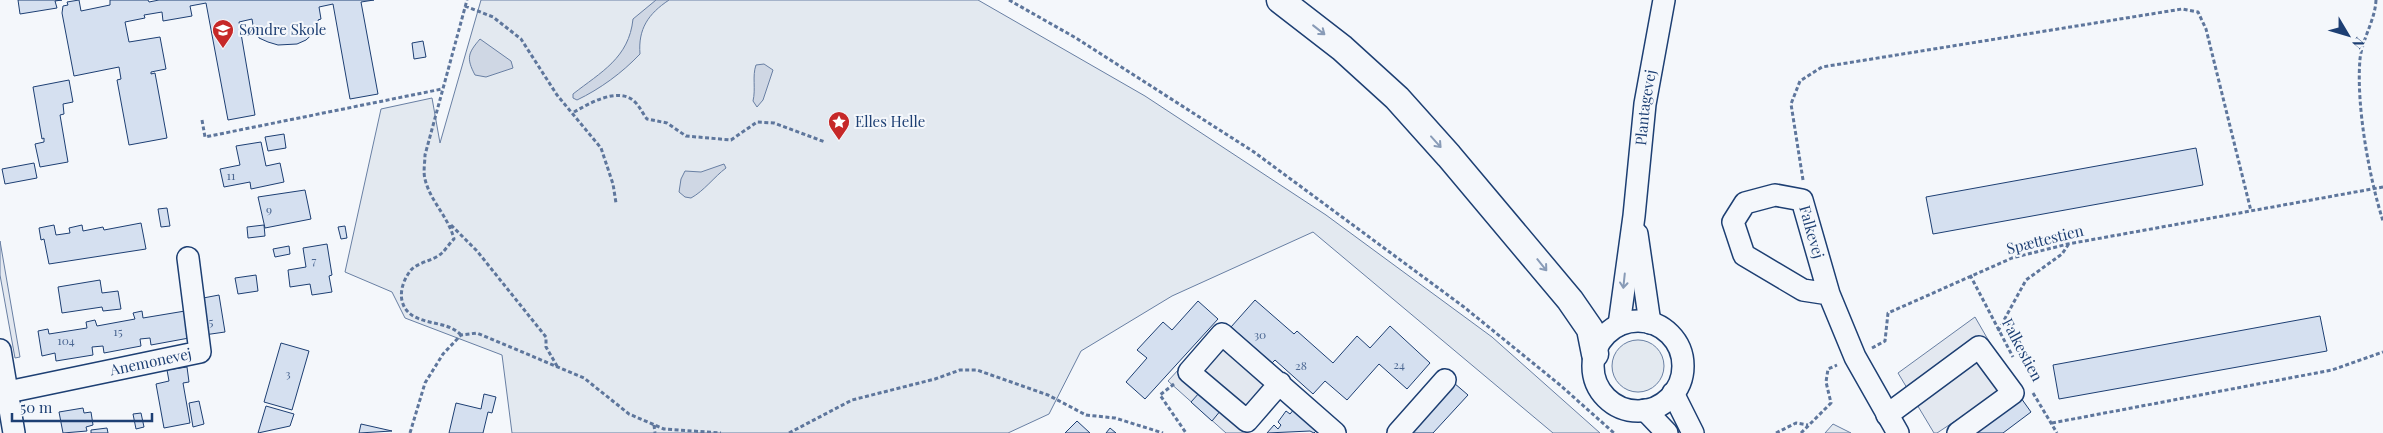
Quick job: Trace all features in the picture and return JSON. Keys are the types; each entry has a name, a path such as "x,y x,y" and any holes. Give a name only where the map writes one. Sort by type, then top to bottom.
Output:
{"main road":[{"path":"1280,0 1342,48 1390,92 1449,156 1570,300 1590,329 1595,354"}],"street":[{"name":"Plantagevej","path":"1619,325 1634,216 1645,104 1664,0"},
{"name":"Falkevej","path":"1829,294 1803,290 1744,255 1733,222 1745,203 1775,194 1802,200 1829,294 1854,357 1898,433"},
{"name":"Plantagevej","path":"1634,216 1650,323"},
{"name":"Anemonevej","path":"8,392 200,352 188,258"},
{"path":"1634,321 1650,323 1669,333 1680,352 1682,373 1674,393 1666,401 1645,410 1632,411 1620,407 1600,391 1595,379 1593,366 1595,354 1600,342 1608,332 1619,325 1634,321"},
{"path":"1280,383 1247,421 1189,372 1222,334 1280,383 1335,433"},
{"path":"1887,415 1979,347 2013,393 1958,433"},
{"path":"0,350 2,371 8,392 14,433"},
{"path":"1398,433 1445,380"},
{"path":"1674,393 1693,433"},
{"path":"1645,410 1667,433"}],"path":[{"path":"467,0 425,155 424,177 432,197 450,223 477,250 546,337 546,347 557,367"},
{"path":"1009,0 1076,38 1254,152 1464,307 1560,385 1614,433"},
{"path":"2376,0 2360,57 2359,89 2373,189 2383,221"},
{"path":"465,6 493,17 521,39 557,95 601,148 614,184 616,203"},
{"path":"1802,200 1804,187 1791,104 1800,81 1822,67 2182,9 2198,12 2206,28 2251,212"},
{"path":"202,120 205,137 443,89"},
{"path":"574,112 597,100 624,96 635,102 647,119 667,123 686,136 731,140 757,122 774,123 825,142"},
{"name":"Spættestien","path":"1801,433 1831,404 1826,382 1828,369 1885,341 1888,313 1970,275 2012,258 2068,244 2383,187"},
{"path":"450,223 454,238 441,254 412,269 403,283 400,297 405,308 414,316 454,328 461,335"},
{"path":"1979,347 1999,330 2026,280 2062,254 2068,244"},
{"name":"Falkestien","path":"1970,275 2016,362"},
{"path":"410,433 425,383 443,354 461,335 477,333 584,378 629,414 654,425 664,429 721,433"},
{"path":"2052,423 2332,370 2383,352"},
{"path":"789,433 852,400 935,379 960,370 977,370 1048,395 1086,415 1115,418 1163,433"},
{"path":"1186,433 1160,395 1189,372"},
{"name":"Falkestien","path":"2028,386 2058,433"},
{"path":"1776,433 1796,423 1809,425"},
{"path":"654,425 655,433"}],"shaded area":[{"path":"481,0 978,0 1145,96 1326,215 1492,337 1600,433 1553,433 1313,232 1172,296 1081,351 1049,414 1008,433 512,433 502,355 405,318 392,292 345,272 381,109 432,98 440,143"},
{"path":"656,0 669,0 655,11 646,23 641,37 640,54 626,68 602,86 577,100 573,98 573,94 603,71 620,54 626,44 633,19"},
{"path":"480,39 511,61 513,68 486,77 475,75 469,60 473,48"},
{"path":"764,64 773,70 763,100 757,107 753,101 755,69 756,65"},
{"path":"724,164 726,168 696,195 691,198 685,197 679,192 681,179 685,171 701,172"},
{"path":"0,241 20,357 15,358 0,275"},
{"path":"1975,317 2013,383 1937,433 1934,433 1898,373"},
{"path":"1214,331 1282,393 1245,433 1226,433 1168,381"},
{"path":"1638,340 1652,344 1660,352 1664,366 1660,380 1652,388 1638,392 1624,388 1616,380 1612,366 1616,352 1624,344"},
{"path":"1833,424 1851,433 1825,433"}],"building":[{"path":"18,0 62,0 55,1 57,8 20,14"},
{"path":"79,0 81,11 110,5 110,0 148,0 149,2 159,0 374,0 361,2 378,94 350,99 333,4 319,7 321,19 318,20 319,28 306,40 297,44 278,45 268,42 259,38 257,30 254,31 252,19 239,22 255,115 228,120 206,3 190,6 192,16 163,21 162,12 144,15 145,18 125,22 129,42 160,37 166,69 151,72 151,74 155,73 167,138 129,145 117,80 121,79 119,67 74,76 62,13 63,6 68,5 67,2"},
{"path":"423,41 426,57 414,59 412,43"},
{"path":"69,80 73,102 63,104 64,114 60,115 68,162 40,167 35,144 44,142 44,138 42,139 33,87"},
{"path":"284,134 286,148 268,151 265,137"},
{"path":"261,142 266,166 280,163 284,182 251,189 250,182 224,187 220,169 240,165 236,146"},
{"path":"2196,148 2203,185 1933,234 1926,197"},
{"path":"34,163 37,178 5,184 2,169"},
{"path":"305,190 311,219 265,228 258,197"},
{"path":"167,208 170,226 161,227 158,209"},
{"path":"141,223 146,249 49,264 44,239 41,240 39,228 54,225 56,235 70,233 69,228 82,225 83,231 103,227 104,230"},
{"path":"264,225 265,236 248,238 247,227"},
{"path":"345,226 347,238 341,239 338,227"},
{"path":"327,244 332,275 329,276 332,292 312,295 310,284 290,287 288,270 306,267 303,248"},
{"path":"289,246 290,254 275,257 273,249"},
{"path":"256,275 258,291 238,294 235,278"},
{"path":"100,280 102,293 118,291 121,309 103,311 102,307 62,313 58,287"},
{"path":"219,295 225,332 204,335 198,299"},
{"path":"1255,300 1294,334 1297,331 1333,363 1357,336 1370,348 1390,326 1430,363 1407,389 1379,364 1347,400 1325,381 1313,394 1275,360 1272,363 1231,327"},
{"path":"1198,301 1218,319 1145,399 1126,382 1147,358 1137,350 1163,322 1172,330"},
{"path":"142,311 143,318 185,311 189,338 151,345 150,338 140,339 141,346 104,353 103,346 92,347 93,355 56,361 55,353 42,356 38,331 48,329 49,334 87,328 86,322 95,320 97,326 135,319 133,313"},
{"path":"2320,316 2327,351 2059,399 2053,365"},
{"path":"281,343 309,351 292,410 264,402"},
{"path":"187,367 189,382 183,383 190,423 164,428 156,384 169,381 167,370"},
{"path":"1454,383 1468,395 1433,433 1409,433"},
{"path":"1200,392 1221,410 1212,421 1191,402"},
{"path":"484,394 496,397 492,413 488,412 483,433 449,433 456,403 481,409"},
{"path":"2021,398 2031,412 2003,433 1974,433"},
{"path":"199,401 204,424 193,427 189,403"},
{"path":"266,406 294,414 290,426 258,433"},
{"path":"83,408 84,413 91,412 93,425 86,427 87,431 63,433 59,412"},
{"path":"1295,408 1317,430 1314,433 1310,431 1267,433 1274,425 1278,429 1281,425 1278,422 1286,411 1290,414"},
{"path":"141,413 144,427 136,429 133,414"},
{"path":"1077,421 1090,433 1065,433"},
{"path":"361,424 392,431 359,433"},
{"path":"107,428 108,433 91,433 91,430"},
{"path":"1110,428 1116,433 1106,433"}],"place":[{"name":"Søndre Skole","path":"223,49"},
{"name":"Elles Helle","path":"839,141"}]}
